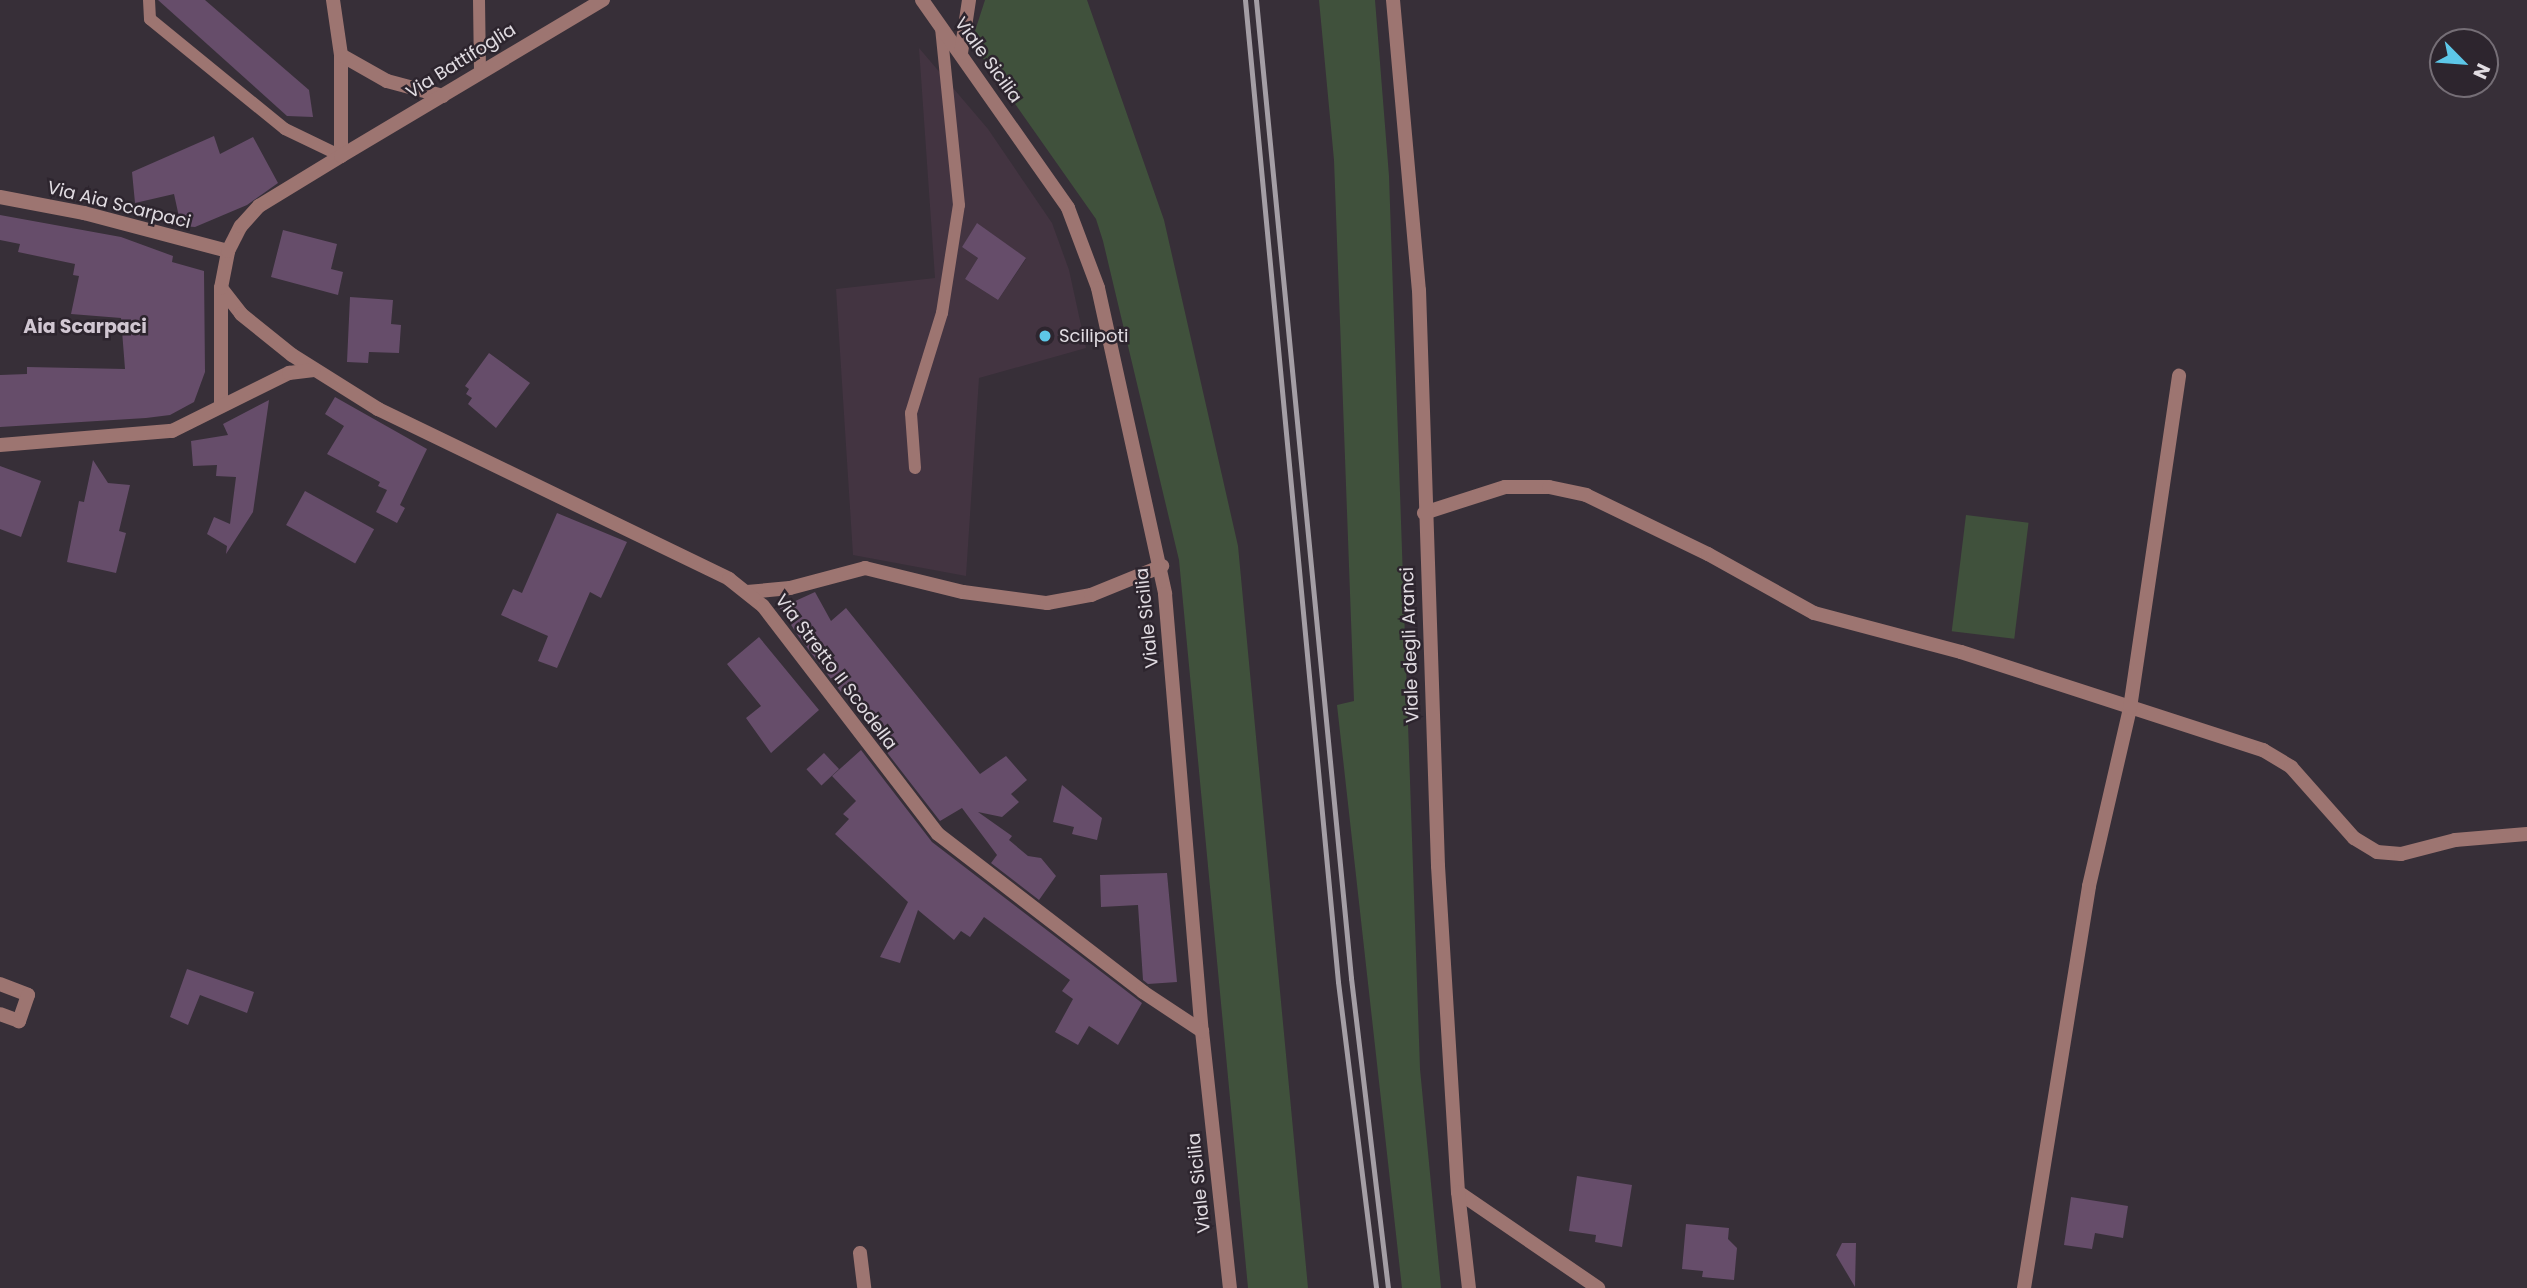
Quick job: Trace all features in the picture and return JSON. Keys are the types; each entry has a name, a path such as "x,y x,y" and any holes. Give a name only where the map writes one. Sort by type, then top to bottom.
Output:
{"street":[{"path":"333,0 341,55 341,156"},
{"name":"Via Battifoglia","path":"222,403 221,288 228,251 241,226 259,206 603,0"},
{"name":"Viale Sicilia","path":"915,0 926,7 961,53 1062,198 1089,255 1162,566 1202,1031 1230,1288"},
{"path":"961,53 969,0"},
{"name":"Viale degli Aranci","path":"1393,0 1419,290 1424,513 1438,866 1458,1192 1469,1288"},
{"path":"341,55 387,81 443,96"},
{"name":"Via Aia Scarpaci","path":"0,197 84,213 228,251"},
{"name":"Via Stretto II Scodella","path":"221,288 241,314 314,370 449,445 684,553 747,592 763,606 938,834 1143,992 1202,1031"},
{"path":"0,445 172,431 222,403 289,373 314,370"},
{"path":"2024,1288 2090,886 2130,708 2179,376"},
{"path":"1424,513 1505,487 1549,488 1586,495 1708,554 1814,613 1961,652 2276,758 2298,774 2354,838 2377,852 2401,854 2455,840 2527,834"},
{"path":"747,592 790,589 865,568 964,592 1047,603 1091,595 1162,566"},
{"path":"0,984 28,995 19,1021 0,1014"},
{"path":"1458,1192 1598,1288"},
{"path":"860,1253 864,1288"}],"lane":[{"path":"149,0 150,19 285,129 341,156"},
{"path":"479,0 480,73"},
{"path":"915,468 911,413 942,313 959,205 941,28"}],"shaded area":[{"name":"Scilipoti","path":"919,48 988,129 1052,223 1069,270 1086,348 979,378 966,576 853,555 836,289 935,278","holes":["978,224 1026,259 998,300 965,279 978,258 962,247"]}],"green space":[{"path":"985,0 1087,0 1164,220 1238,546 1308,1288 1248,1288 1179,560 1096,219 980,54 975,31"},
{"path":"1319,0 1375,0 1389,176 1420,1069 1441,1288 1402,1288 1337,705 1354,701 1334,160"},
{"path":"1966,515 2029,523 2014,639 1952,631"}],"building":[{"path":"158,0 205,0 309,90 313,117 287,116"},
{"path":"214,136 220,154 253,137 278,183 247,205 195,227 181,226 174,194 135,203 132,172"},
{"path":"0,215 121,237 173,256 172,262 204,271 205,372 194,402 170,415 0,427 0,375 27,374 27,367 125,369 121,318 71,314 79,276 73,275 75,264 18,252 20,244 0,240"},
{"path":"977,223 1026,258 998,300 965,279 978,258 962,247"},
{"path":"283,230 337,244 331,269 343,272 338,295 271,277"},
{"path":"350,297 393,300 391,324 401,325 399,353 369,352 368,363 347,362"},
{"path":"489,353 530,383 496,428 468,404 472,398 466,394 469,389 465,386"},
{"path":"335,397 427,449 400,505 405,508 397,523 376,512 387,490 378,486 380,482 327,454 344,426 325,414"},
{"path":"269,400 253,512 226,554 227,546 207,534 214,517 230,524 236,477 216,476 217,465 193,466 191,441 228,435 223,424"},
{"path":"93,460 108,483 130,485 119,531 126,533 116,573 67,562 79,501 84,502"},
{"path":"0,466 41,481 21,537 0,529"},
{"path":"305,491 374,529 355,563 286,525"},
{"path":"557,513 627,542 601,598 590,592 557,668 538,661 548,636 501,615 513,589 522,593"},
{"path":"815,592 831,621 846,608 980,774 1006,756 1027,780 1011,794 1019,802 1002,817 978,812 1012,836 1009,840 1028,856 1041,858 1056,876 1039,900 991,863 997,855 962,808 940,821 875,737 881,732 845,688 841,692 799,637 780,608"},
{"path":"759,637 819,710 771,753 746,718 761,706 727,664"},
{"path":"861,750 932,842 1142,1003 1118,1045 1089,1026 1078,1045 1055,1032 1073,999 1062,991 1070,980 984,917 970,937 961,931 954,940 918,910 900,963 880,957 908,902 835,834 849,819 843,814 856,801 832,776"},
{"path":"824,753 839,769 821,785 806,769"},
{"path":"1062,785 1102,818 1097,840 1072,834 1074,827 1053,822"},
{"path":"1167,873 1177,982 1148,984 1143,980 1138,905 1101,907 1100,875"},
{"path":"187,969 254,992 247,1013 200,995 188,1025 170,1017"},
{"path":"1577,1176 1632,1185 1622,1247 1595,1242 1596,1235 1569,1231"},
{"path":"2071,1197 2128,1206 2123,1238 2095,1233 2092,1249 2064,1245"},
{"path":"1686,1224 1729,1228 1728,1239 1737,1248 1734,1280 1702,1277 1703,1271 1682,1269"},
{"path":"1842,1243 1856,1243 1855,1287 1836,1255"}],"railway":[{"path":"1245,0 1338,982 1376,1288"},
{"path":"1256,0 1351,978 1388,1288"}],"place":[{"name":"Scilipoti","path":"1045,336"}],"district":[{"name":"Aia Scarpaci","path":"85,327"}]}
